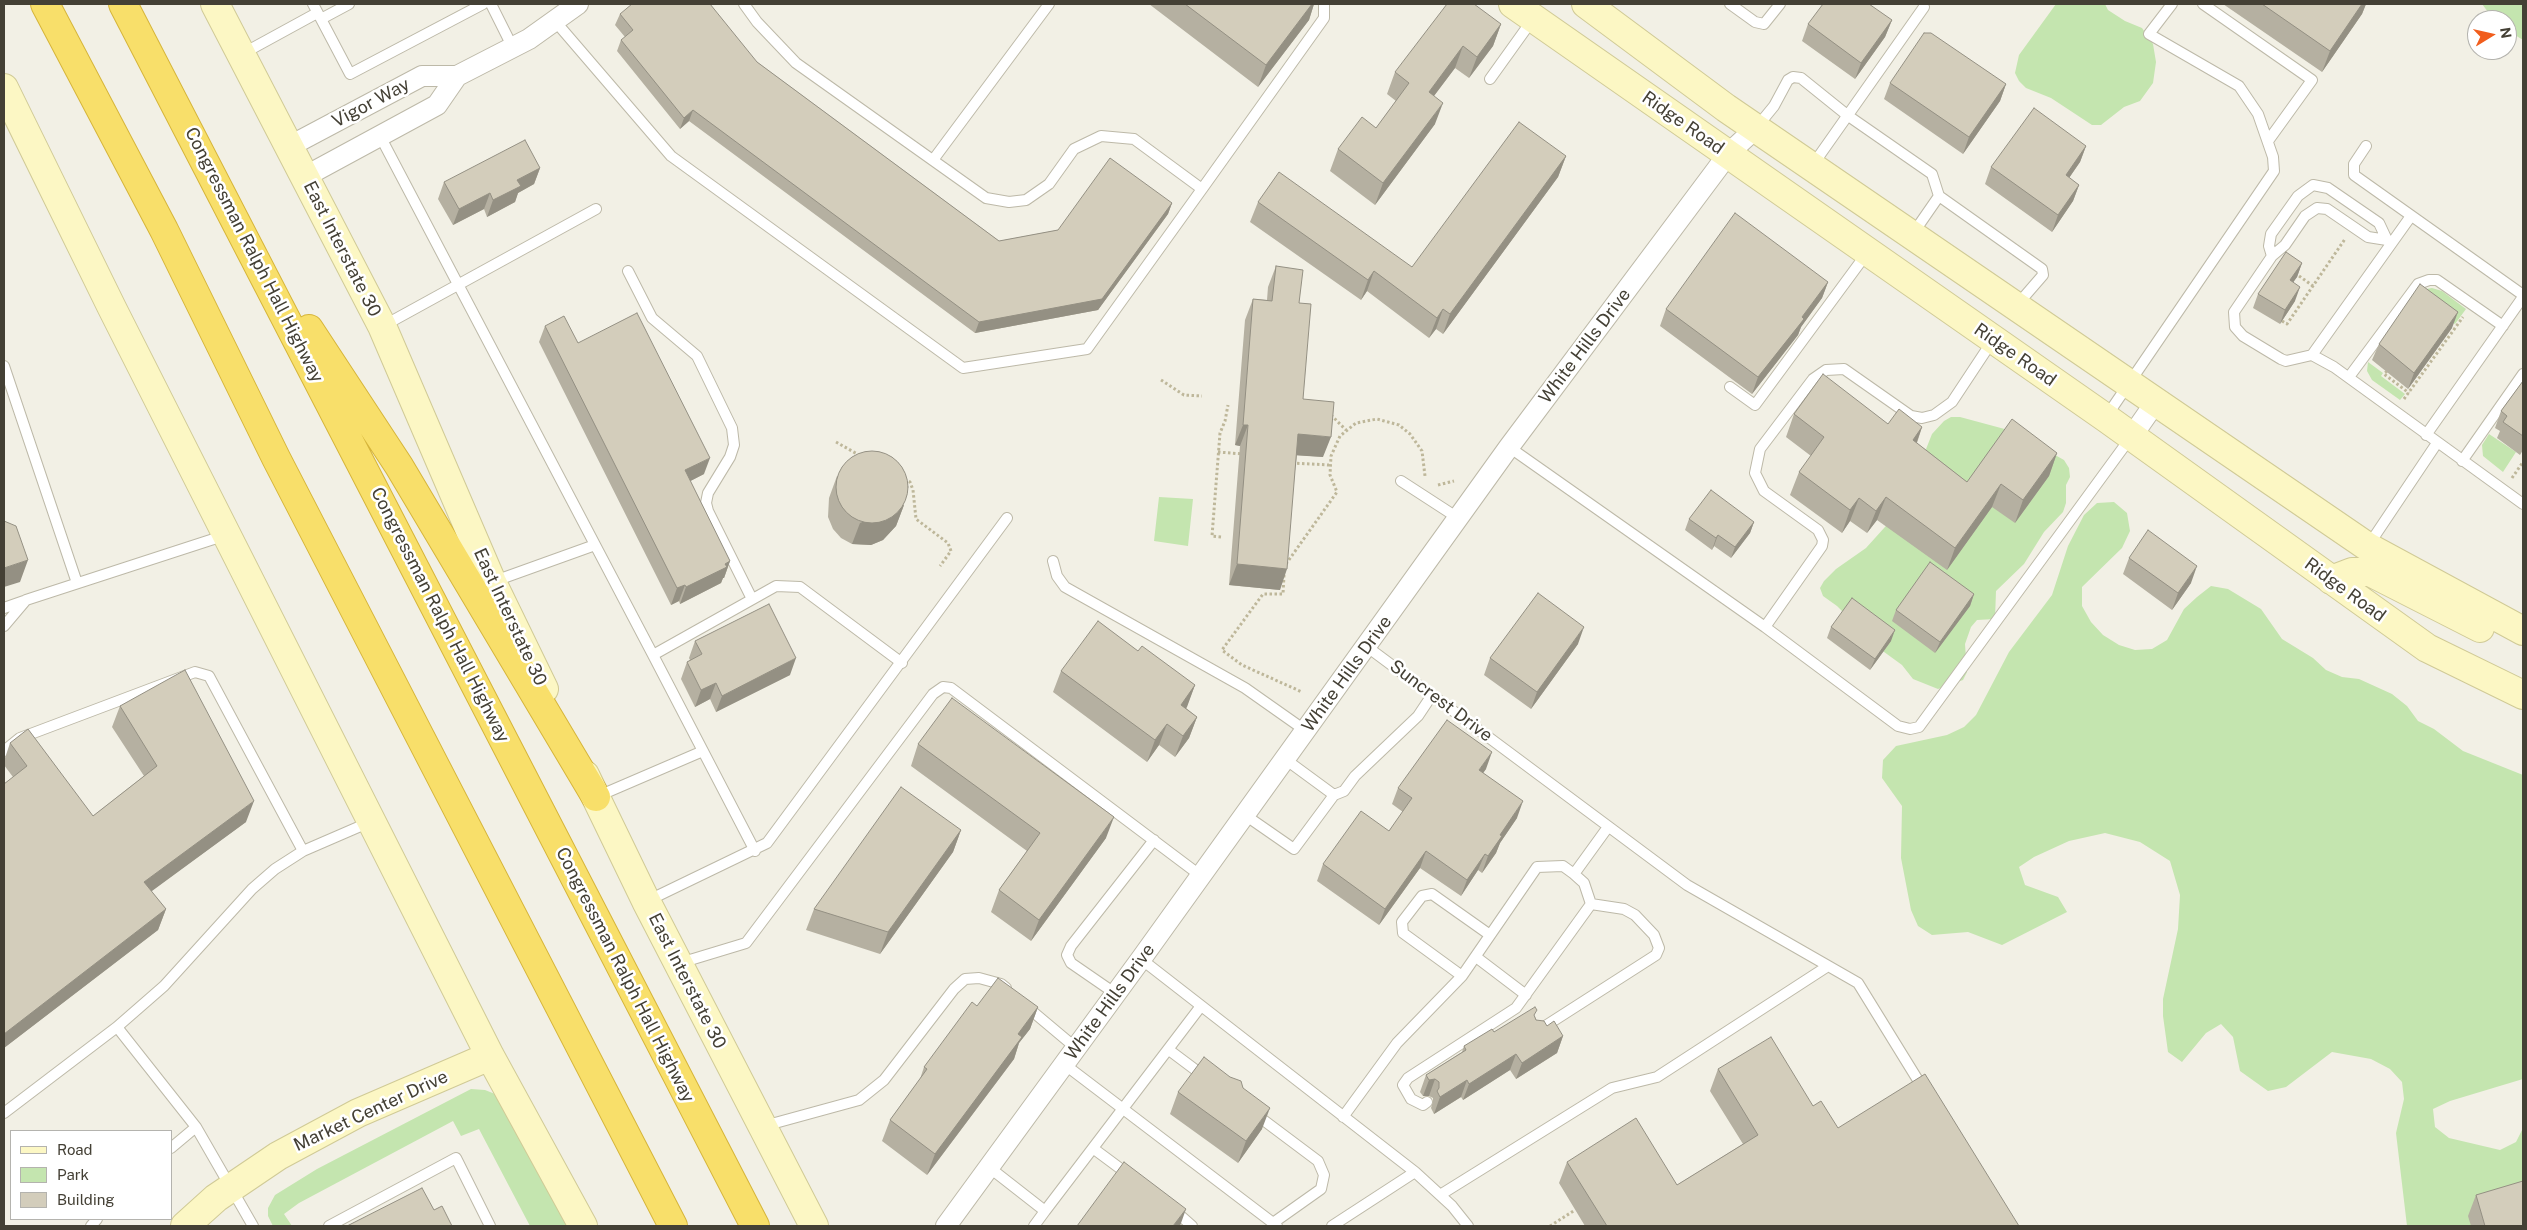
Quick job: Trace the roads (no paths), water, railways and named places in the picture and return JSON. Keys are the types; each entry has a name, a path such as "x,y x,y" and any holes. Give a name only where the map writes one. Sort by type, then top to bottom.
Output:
{"highway":[{"path":"45,4 164,230 276,458 673,1226"},
{"name":"Congressman Ralph Hall Highway","path":"123,4 755,1226"},
{"path":"228,205 399,466 596,797"}],"main road":[{"name":"East Interstate 30","path":"215,4 306,176 382,326 492,582 646,901 680,964 761,1127 814,1226"},
{"path":"1586,4 1812,167 2128,385 2368,547 2523,631"},
{"name":"Ridge Road","path":"1523,11 2132,436 2427,648 2523,695"},
{"path":"4,88 107,300 490,1056 583,1226"},
{"path":"2331,580 2352,572 2370,572 2476,626 2498,633 2523,637"},
{"name":"Market Center Drive","path":"185,1226 230,1189 278,1156 358,1113 490,1056"}],"street":[{"name":"Vigor Way","path":"290,146 422,76 457,76 513,48 578,4"},
{"name":"Vigor Way","path":"306,176 437,105 457,76"},
{"name":"White Hills Drive","path":"946,1226 1286,759 1509,447 1728,154 1756,128"},
{"path":"2132,436 2155,403"}],"lane":[{"path":"241,54 317,12 349,4"},
{"path":"317,12 350,74 482,4"},
{"path":"491,4 513,48"},
{"path":"744,4 756,22 796,63 986,198 1009,202 1026,200 1049,184 1074,149 1101,136 1134,138 1202,189"},
{"path":"933,160 1049,4"},
{"path":"555,21 671,156 963,368 1087,349 1324,18 1324,4"},
{"path":"1730,4 1755,22 1764,24 1780,4"},
{"path":"2106,418 2274,171 2274,157 2258,114 2239,86 2149,34 2172,4"},
{"path":"2203,4 2312,80 2268,140"},
{"path":"1812,167 1924,7"},
{"path":"1490,79 1523,11"},
{"path":"1756,128 1774,106 1788,80 1801,78 1848,115 1932,174 1939,196 2042,269 2043,275 2016,306"},
{"path":"380,136 755,851"},
{"path":"2366,146 2354,164 2354,175 2523,296 2426,435"},
{"path":"2272,256 2269,246 2271,234 2298,196 2313,185 2328,188 2379,223 2389,242"},
{"path":"1911,235 1939,196"},
{"path":"2389,242 2368,237 2327,209 2318,208 2305,216 2285,245 2272,256 2234,312 2235,326 2243,336 2281,360 2286,361 2312,355 2389,242 2411,216"},
{"path":"382,326 596,209"},
{"path":"1730,387 1755,405 1868,252"},
{"path":"628,272 652,318 697,356 732,428 734,444 730,457 708,492 706,503 708,511 752,599"},
{"path":"2348,377 2418,284 2429,280 2437,280 2503,326"},
{"path":"1765,628 1822,546 1823,540 1818,530 1764,491 1755,473 1760,449 1813,379 1826,370 1844,369 1911,416 1928,417 1944,410 1952,402 1993,339"},
{"path":"2312,355 2348,377 2523,504"},
{"path":"4,366 77,583"},
{"path":"2462,461 2523,374"},
{"path":"1509,447 1765,628 1898,726 1910,729 1919,727 2132,436"},
{"path":"2368,547 2437,443"},
{"path":"1401,481 1458,518"},
{"path":"646,901 755,851 767,843 902,663 1007,518"},
{"path":"4,608 227,535"},
{"path":"492,582 595,545"},
{"path":"1053,562 1057,576 1065,587 1245,688 1306,731"},
{"path":"653,655 776,586 800,587 902,663"},
{"path":"4,626 26,600"},
{"name":"Suncrest Drive","path":"1366,646 1686,885 1858,983 1931,1101"},
{"path":"4,751 20,738 195,672 209,676 303,851"},
{"path":"680,964 746,943 932,694 943,687 951,688 1201,876"},
{"path":"1245,815 1294,849 1334,795 1344,791 1355,776 1418,716 1432,695"},
{"path":"596,797 703,751"},
{"path":"1286,759 1334,795"},
{"path":"4,1114 117,1027 164,986 252,890 276,869 303,851 371,822"},
{"path":"1574,874 1608,827"},
{"path":"1116,994 1071,963 1067,955 1071,946 1154,840"},
{"path":"1343,1116 1397,1043 1462,976 1537,867 1563,866 1584,882 1591,904"},
{"path":"1462,976 1403,933 1402,922 1422,896 1432,894 1490,935"},
{"path":"1427,1102 1423,1105 1410,1099 1403,1085 1408,1078 1516,1008 1591,904"},
{"path":"1535,1032 1656,955 1659,948 1654,935 1635,915 1624,909 1591,904"},
{"path":"1476,957 1526,995"},
{"path":"1141,959 1415,1172 1452,1206 1468,1226"},
{"path":"1440,1195 1612,1088 1657,1077 1828,966"},
{"path":"761,1127 859,1100 884,1080 954,989 965,979 979,978 1001,984 1123,1110 1275,1225 1321,1189 1324,1175 1318,1161 1248,1109"},
{"path":"1034,1226 1201,1006"},
{"path":"117,1027 196,1127 230,1189 254,1226"},
{"path":"1169,1050 1212,1082"},
{"path":"172,1147 196,1127"},
{"path":"1094,1149 1141,1185"},
{"path":"329,1226 456,1158 490,1226"},
{"path":"990,1168 1045,1211"},
{"path":"1332,1226 1415,1172"},
{"path":"1165,1203 1189,1220 1192,1226"}]}
